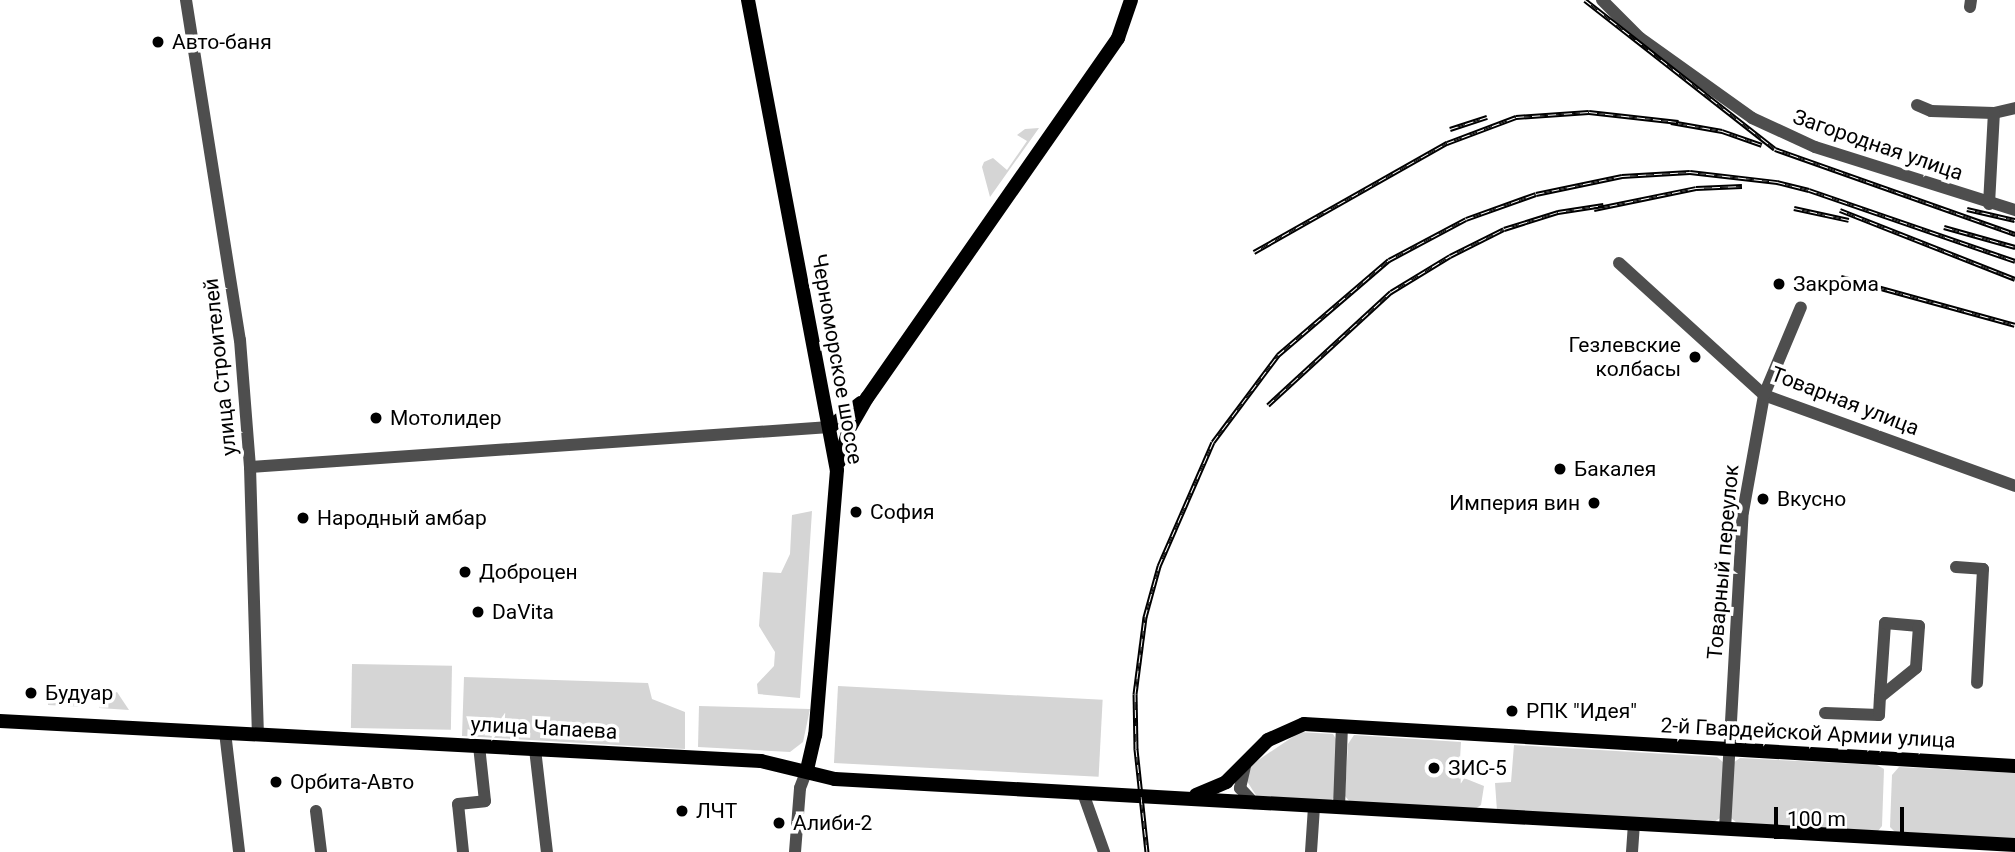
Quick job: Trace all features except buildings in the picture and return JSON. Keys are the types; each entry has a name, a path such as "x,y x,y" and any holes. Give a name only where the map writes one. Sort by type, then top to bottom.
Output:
{"main road":[{"name":"Черноморское шоссе","path":"748,0 837,470 815,735 807,770"},
{"path":"837,470 849,429 867,398 1118,38 1130,0"},
{"path":"830,427 867,398"},
{"name":"улица Чапаева","path":"0,721 761,761 807,770 835,779 1254,803"},
{"name":"2-й Гвардейской Армии улица","path":"1246,762 1268,740 1304,724 2015,766"},
{"path":"815,735 817,756 826,770 875,781"},
{"path":"1181,799 1210,792 1246,762"},
{"path":"1254,803 1725,829 1951,847 2015,845"}],"street":[{"name":"улица Строителей","path":"186,0 240,340 250,467 258,734"},
{"name":"Загородная улица","path":"1602,0 1640,38 1752,118 1812,146 2015,210"},
{"path":"1917,104 1931,111 1994,113 2015,107"},
{"path":"1989,204 1994,113"},
{"name":"Товарная улица","path":"1619,263 1764,395 2015,486"},
{"name":"Товарный переулок","path":"1725,829 1727,750 1743,512 1764,395 1801,307"},
{"path":"250,467 830,427"},
{"path":"1956,567 1983,569 1977,683"},
{"path":"1825,713 1879,715 1880,697 1885,624 1919,626 1916,668 1880,697"},
{"path":"1339,807 1342,727"},
{"path":"225,732 239,852"},
{"path":"463,852 458,804 485,801 479,746"},
{"path":"535,749 547,852"},
{"path":"1246,762 1240,788 1254,803"},
{"path":"794,852 800,788 807,770"},
{"path":"1083,793 1104,852"},
{"path":"1311,852 1314,807"},
{"path":"316,811 321,852"},
{"path":"1632,852 1634,824"}],"shaded area":[{"path":"1039,128 990,197 982,167 984,162 993,158 1007,170 1027,141 1017,135 1025,129"},
{"path":"812,511 800,698 758,694 757,684 774,666 775,652 759,626 763,572 781,573 790,554 792,515"},
{"path":"352,664 452,666 451,730 351,728"},
{"path":"464,677 648,683 652,699 685,712 685,749 462,736"},
{"path":"838,686 1103,700 1099,777 834,763"},
{"path":"76,687 87,692 84,707 48,705 48,701 70,703"},
{"path":"117,692 129,710 99,708 103,698"},
{"path":"699,706 810,709 803,742 790,752 698,747"},
{"path":"1300,732 1333,734 1339,744 1336,796 1329,802 1257,797 1245,778 1248,767"},
{"path":"1354,735 1461,742 1459,776 1484,786 1481,805 1475,809 1350,802 1345,796 1348,744"},
{"path":"1514,745 1717,757 1724,763 1720,818 1714,822 1497,811 1495,783 1511,782"},
{"path":"1740,758 1877,765 1884,769 1882,826 1878,831 1737,823 1731,818 1733,763"},
{"path":"1899,767 2015,773 2015,839 1895,832 1890,827 1892,775"}],"railway":[{"path":"1585,0 1775,149 2015,234"},
{"path":"1254,252 1447,143 1516,117 1589,112 1678,122"},
{"path":"1450,129 1487,117"},
{"path":"1671,122 1722,131 1762,145"},
{"path":"1147,852 1136,749 1135,694 1145,617 1159,566 1213,442 1278,355 1389,260 1466,219 1536,194 1622,176 1690,172 1777,182 1809,190 2015,261"},
{"path":"1594,209 1696,188 1742,186"},
{"path":"1268,405 1391,292 1450,256 1504,229 1558,212 1603,205"},
{"path":"1794,208 1849,220"},
{"path":"1967,209 2015,220"},
{"path":"1840,210 2015,279"},
{"path":"1944,227 2015,247"},
{"path":"1841,277 2015,325"}],"place":[{"name":"Авто-баня","path":"158,42"},
{"name":"Закрома","path":"1779,284"},
{"name":"Гезлевские колбасы","path":"1695,357"},
{"name":"Мотолидер","path":"376,418"},
{"name":"Бакалея","path":"1560,469"},
{"name":"Вкусно","path":"1763,499"},
{"name":"Империя вин","path":"1594,503"},
{"name":"София","path":"856,512"},
{"name":"Народный амбар","path":"303,518"},
{"name":"Доброцен","path":"465,572"},
{"name":"DaVita","path":"478,612"},
{"name":"Будуар","path":"31,693"},
{"name":"РПК \"Идея\"","path":"1512,711"},
{"name":"ЗИС-5","path":"1434,768"},
{"name":"Орбита-Авто","path":"276,782"},
{"name":"ЛЧТ","path":"682,811"},
{"name":"Алиби-2","path":"779,823"}]}
